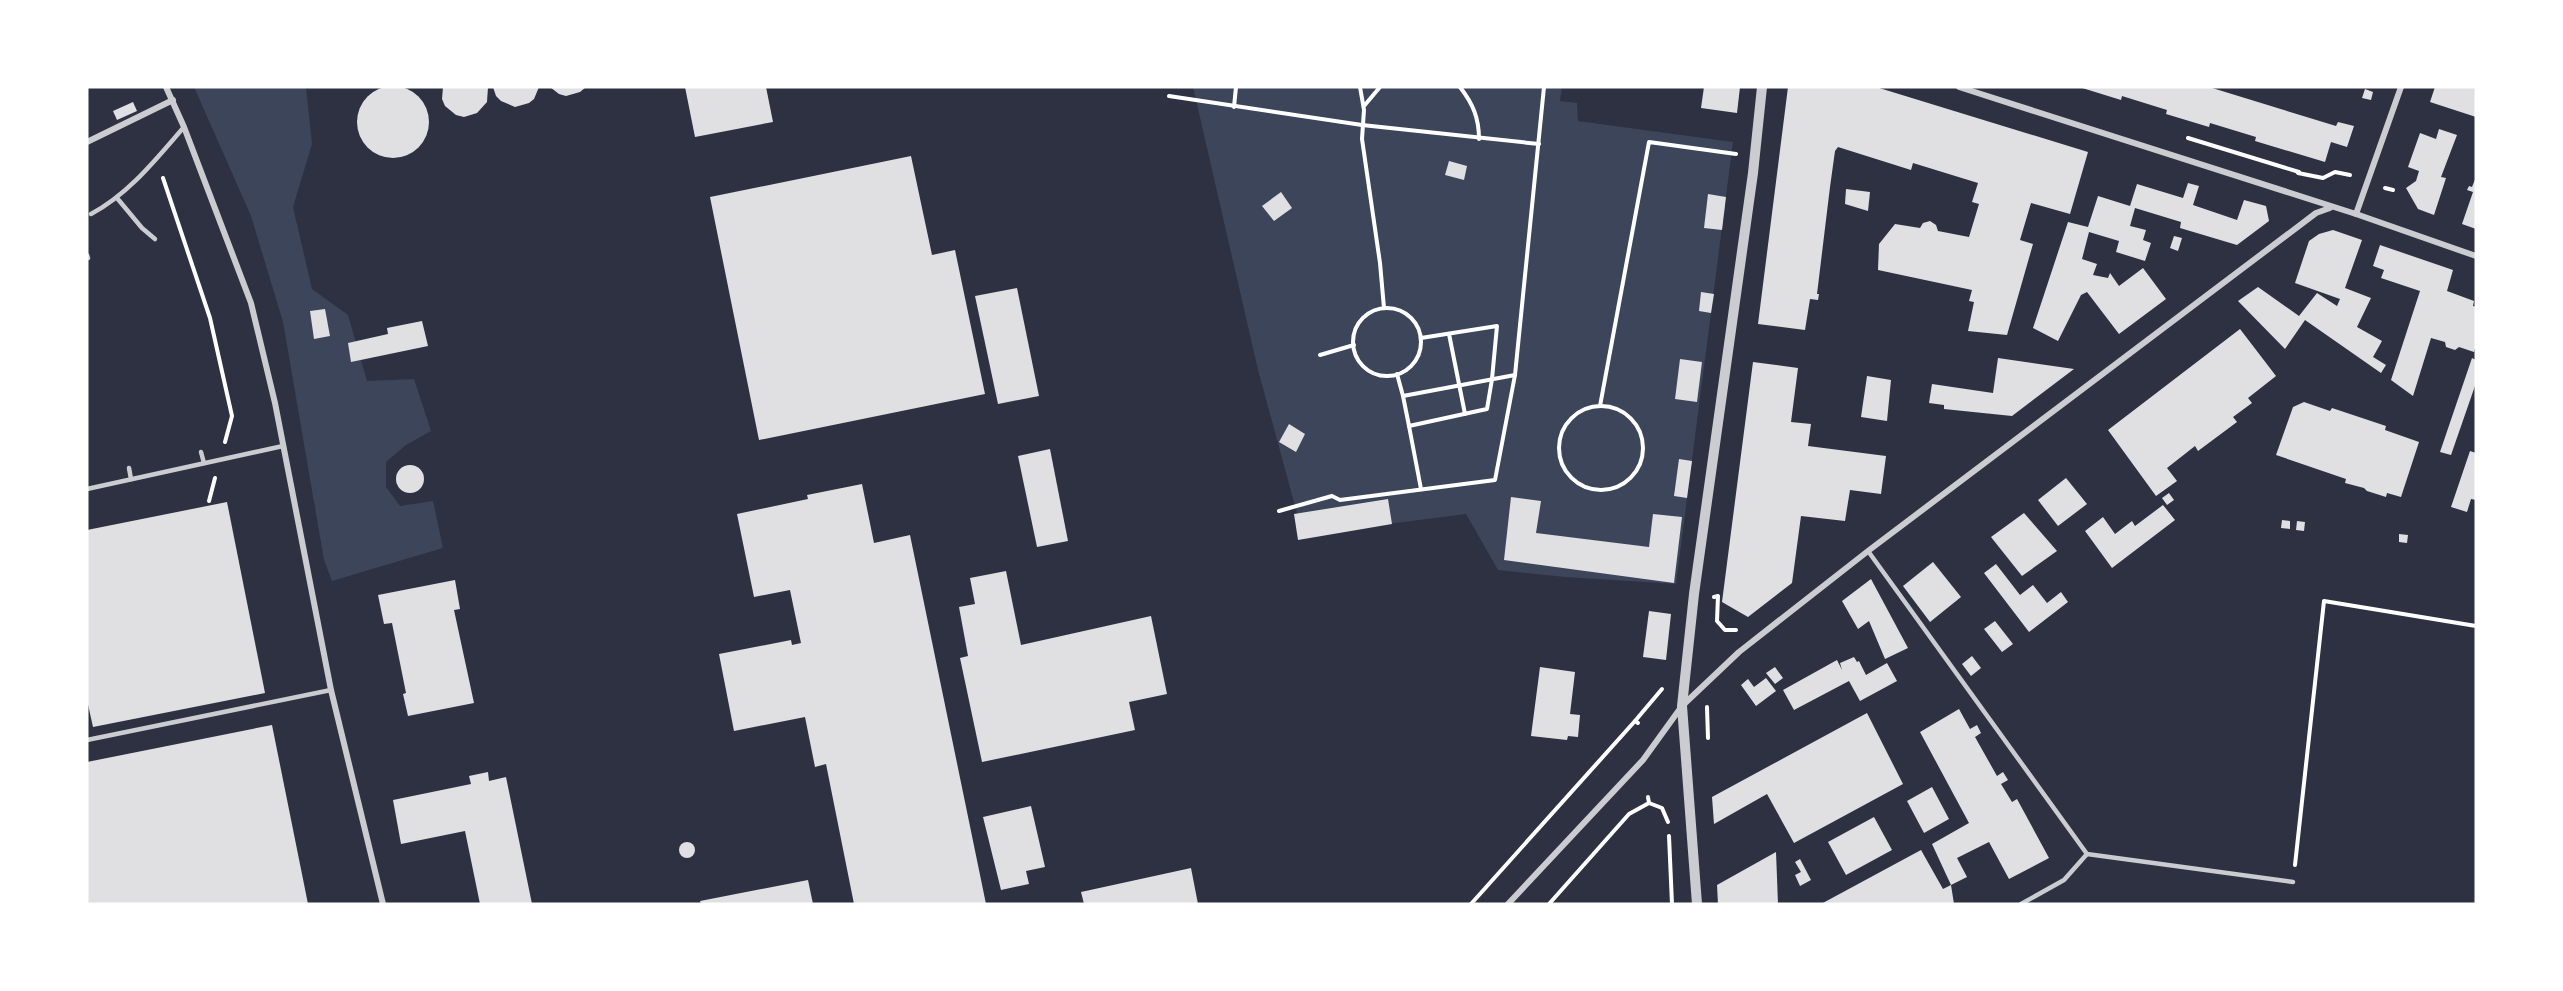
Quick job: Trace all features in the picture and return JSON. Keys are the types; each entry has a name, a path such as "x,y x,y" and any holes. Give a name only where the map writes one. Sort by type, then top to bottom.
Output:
{"street":[{"path":"166,87 184,127 251,303 275,403 331,690 383,904"},
{"path":"1697,904 1682,706 1694,594 1755,157 1762,87"},
{"path":"1959,87 2330,208 2356,214 2476,256"},
{"path":"2356,214 2401,87"},
{"path":"87,142 173,100"},
{"path":"1508,904 1642,760 1682,706 1739,652 1868,551 2316,213 2330,208"}],"lane":[{"path":"91,214 117,198 184,127"},
{"path":"117,198 154,239"},
{"path":"87,489 283,446"},
{"path":"201,452 204,463"},
{"path":"129,468 131,479"},
{"path":"1868,551 2087,854 2293,882"},
{"path":"87,740 331,690"},
{"path":"2021,904 2064,880 2087,854"}],"path":[{"path":"1234,107 1236,87"},
{"path":"1360,87 1364,106 1362,139 1384,308"},
{"path":"1364,106 1380,87"},
{"path":"1460,87 1473,103 1479,124 1479,139"},
{"path":"1280,511 1332,496 1340,500 1495,480 1515,375 1544,87"},
{"path":"1169,96 1362,125 1539,144"},
{"path":"1600,406 1649,142 1755,157"},
{"path":"168,145 171,156 162,174 210,318 232,416 209,501"},
{"path":"2294,179 2299,172 2323,178 2335,172 2343,172 2355,177"},
{"path":"2385,188 2393,190"},
{"path":"1384,308 1394,308 1413,319 1419,328 1421,338 1420,350 1415,361 1407,369 1397,374 1385,375 1364,366 1357,356 1354,345 1358,325 1365,316 1384,308"},
{"path":"1409,426 1487,409 1497,326 1421,338"},
{"path":"1449,334 1465,414"},
{"path":"1320,355 1354,345"},
{"path":"1397,374 1420,489"},
{"path":"1402,396 1515,375"},
{"path":"1600,406 1614,409 1627,416 1636,427 1642,440 1642,455 1633,474 1616,487 1602,490 1587,488 1576,482 1567,473 1561,461 1559,448 1561,435 1567,423 1587,408 1600,406"},
{"path":"1718,596 1717,621 1725,630 1737,630"},
{"path":"2293,882 2324,601 2476,626"},
{"path":"1708,746 1709,699"},
{"path":"1471,904 1635,721"},
{"path":"1648,797 1649,803"},
{"path":"1549,904 1629,814 1649,803 1662,808 1668,820 1672,904"}],"shaded area":[{"path":"194,87 306,87 312,144 293,207 312,289 348,315 367,381 414,379 431,431 406,445 386,462 386,487 400,506 433,501 443,548 332,581 324,560 283,322 251,216"},
{"path":"1193,87 1562,87 1560,101 1577,103 1578,121 1733,142 1676,584 1498,570 1466,514 1303,535 1258,370"}],"building":[{"path":"393,86 407,89 419,96 426,108 429,122 426,136 419,148 407,155 393,158 379,155 367,148 360,136 357,122 360,108 367,96 379,89"},
{"path":"443,87 488,87 487,102 477,113 464,117 456,115 445,106 442,99"},
{"path":"493,87 539,87 534,99 515,107 501,101 496,96"},
{"path":"550,87 586,87 580,92 566,96"},
{"path":"685,87 766,87 773,122 695,137"},
{"path":"1704,87 1740,87 1737,113 1701,108"},
{"path":"1788,87 1876,87 2088,152 2070,214 2031,203 2020,240 2033,244 2007,335 1968,331 1974,302 1969,301 1972,290 1878,270 1879,244 1895,224 1920,228 1923,223 1930,221 1936,225 1938,231 1969,237 1979,204 1972,202 1978,183 1913,163 1911,170 1838,147 1835,151 1830,187 1818,300 1810,299 1805,330 1758,324"},
{"path":"2079,87 2209,87 2336,126 2338,122 2354,126 2347,147 2331,142 2325,162 2255,141 2256,137 2210,123 2209,127 2166,114 2167,110 2122,96 2121,100"},
{"path":"2435,87 2476,87 2476,117 2430,102"},
{"path":"2365,89 2373,92 2371,100 2362,98"},
{"path":"133,102 137,111 117,120 113,111"},
{"path":"2439,129 2457,135 2441,177 2446,178 2434,215 2418,209 2406,188 2416,181 2419,171 2408,167 2420,133 2436,139"},
{"path":"911,156 932,255 955,250 985,394 759,440 710,197"},
{"path":"1449,161 1467,166 1464,180 1445,175"},
{"path":"2476,177 2476,229 2462,224 2473,192 2467,190 2469,186 2472,187"},
{"path":"2188,183 2199,186 2193,205 2237,220 2244,200 2266,206 2269,221 2237,245 2180,228 2181,222 2135,208 2130,226 2146,230 2143,240 2151,243 2145,261 2116,252 2119,241 2089,232 2082,259 2097,264 2093,275 2108,278 2110,273 2119,286 2143,268 2166,299 2119,334 2087,292 2081,295 2058,341 2033,328 2068,222 2088,227 2098,196 2130,206 2137,184 2183,198"},
{"path":"1846,189 1870,192 1868,211 1845,204"},
{"path":"1281,192 1292,208 1274,221 1262,206"},
{"path":"1708,194 1726,197 1722,230 1704,228"},
{"path":"2333,230 2362,240 2345,288 2371,298 2357,327 2382,341 2373,357 2386,365 2381,373 2305,320 2285,349 2238,301 2258,287 2299,316 2317,293 2337,306 2340,299 2295,283 2309,241 2319,234"},
{"path":"2174,236 2182,238 2178,251 2170,248"},
{"path":"2380,245 2453,270 2447,291 2474,301 2473,306 2476,307 2474,352 2459,347 2455,350 2446,347 2445,342 2431,338 2413,396 2391,380 2420,291 2381,278 2384,270 2373,266"},
{"path":"1017,288 1039,396 998,404 975,296"},
{"path":"1701,292 1714,294 1711,313 1699,311"},
{"path":"325,309 330,336 314,339 310,311"},
{"path":"422,321 428,346 351,362 348,343 388,334 387,328"},
{"path":"2240,329 2276,376 2248,398 2252,403 2233,417 2237,422 2198,451 2195,446 2167,468 2177,481 2156,496 2108,430"},
{"path":"1998,358 2074,369 2012,416 1944,409 1944,405 1929,403 1932,384 1993,393"},
{"path":"2472,358 2476,360 2476,383 2451,455 2440,452"},
{"path":"1680,359 1702,362 1697,402 1675,399"},
{"path":"1753,362 1798,368 1791,422 1811,424 1808,446 1886,456 1881,494 1850,490 1845,521 1801,516 1792,583 1748,617 1722,602"},
{"path":"1867,376 1891,380 1887,421 1861,417"},
{"path":"2304,402 2330,411 2332,408 2386,426 2385,430 2419,442 2401,497 2387,493 2386,497 2367,491 2345,483 2346,479 2276,455 2293,407"},
{"path":"1289,424 1305,434 1296,452 1279,442"},
{"path":"1050,449 1068,541 1037,547 1018,456"},
{"path":"2470,451 2476,453 2476,500 2471,499 2467,512 2451,507"},
{"path":"1679,459 1692,461 1687,498 1674,496"},
{"path":"410,465 420,469 424,479 420,489 410,493 400,489 396,479 400,469"},
{"path":"2066,478 2087,504 2058,526 2038,500"},
{"path":"862,484 874,543 910,535 986,904 854,904 826,764 815,767 805,717 734,731 719,654 791,640 792,645 801,643 790,590 754,597 737,514 808,499 807,495"},
{"path":"2169,493 2174,500 2167,505 2162,498"},
{"path":"1511,497 1541,501 1536,533 1649,547 1653,514 1682,517 1674,583 1504,560"},
{"path":"1388,499 1392,524 1298,540 1294,514"},
{"path":"227,502 265,693 93,727 87,700 87,530"},
{"path":"2163,505 2175,520 2112,568 2085,531 2103,517 2115,534 2132,521 2135,526"},
{"path":"2024,513 2057,551 2022,576 1991,537"},
{"path":"2282,520 2290,521 2290,529 2281,528"},
{"path":"2297,521 2305,522 2304,531 2296,530"},
{"path":"2399,534 2408,535 2407,543 2399,542"},
{"path":"1933,562 1961,597 1930,622 1903,586"},
{"path":"1996,564 2020,595 2033,585 2047,603 2061,592 2068,602 2029,632 1984,573"},
{"path":"1006,571 1021,645 1151,616 1167,694 1129,702 1135,730 982,762 960,658 968,656 959,607 975,604 970,578"},
{"path":"1871,579 1908,648 1885,659 1869,621 1858,629 1842,601"},
{"path":"455,580 460,609 454,610 474,703 408,716 403,694 406,693 392,623 384,624 378,595"},
{"path":"1649,611 1671,614 1666,660 1643,657"},
{"path":"1995,621 2013,644 2002,652 1984,629"},
{"path":"1972,656 1981,668 1971,676 1962,664"},
{"path":"1854,657 1857,662 1859,661 1866,675 1887,663 1897,681 1860,701 1849,681 1794,710 1783,690 1837,660 1842,670 1840,663"},
{"path":"1540,667 1575,672 1570,714 1580,715 1578,737 1568,736 1567,740 1531,736"},
{"path":"1775,667 1783,678 1775,684 1766,673"},
{"path":"1766,678 1776,691 1756,706 1741,685 1748,679 1754,687"},
{"path":"1959,709 1970,729 1977,725 1981,733 1975,737 1997,776 2003,772 2008,780 2001,784 2012,802 2017,799 2049,858 2009,879 1989,842 1957,858 1967,877 1951,885 1932,844 1969,823 1920,732"},
{"path":"1867,713 1903,784 1794,843 1767,794 1714,824 1712,797"},
{"path":"272,725 308,904 87,904 87,762"},
{"path":"488,772 489,781 506,777 532,904 480,904 465,831 401,844 393,800 471,784 469,776"},
{"path":"1932,787 1949,819 1924,833 1907,801"},
{"path":"1031,806 1045,867 1026,871 1029,884 1001,890 983,817"},
{"path":"1874,817 1892,850 1846,875 1828,842"},
{"path":"684,842 690,842 695,850 693,856 684,858 679,853 679,847"},
{"path":"1921,850 1943,889 1951,885 1954,904 1821,904"},
{"path":"1776,852 1778,904 1718,904 1717,885"},
{"path":"1800,859 1811,880 1800,886 1795,875 1801,872 1795,862"},
{"path":"1191,868 1198,904 1084,904 1081,892"},
{"path":"808,880 813,904 701,904 700,901"}]}
